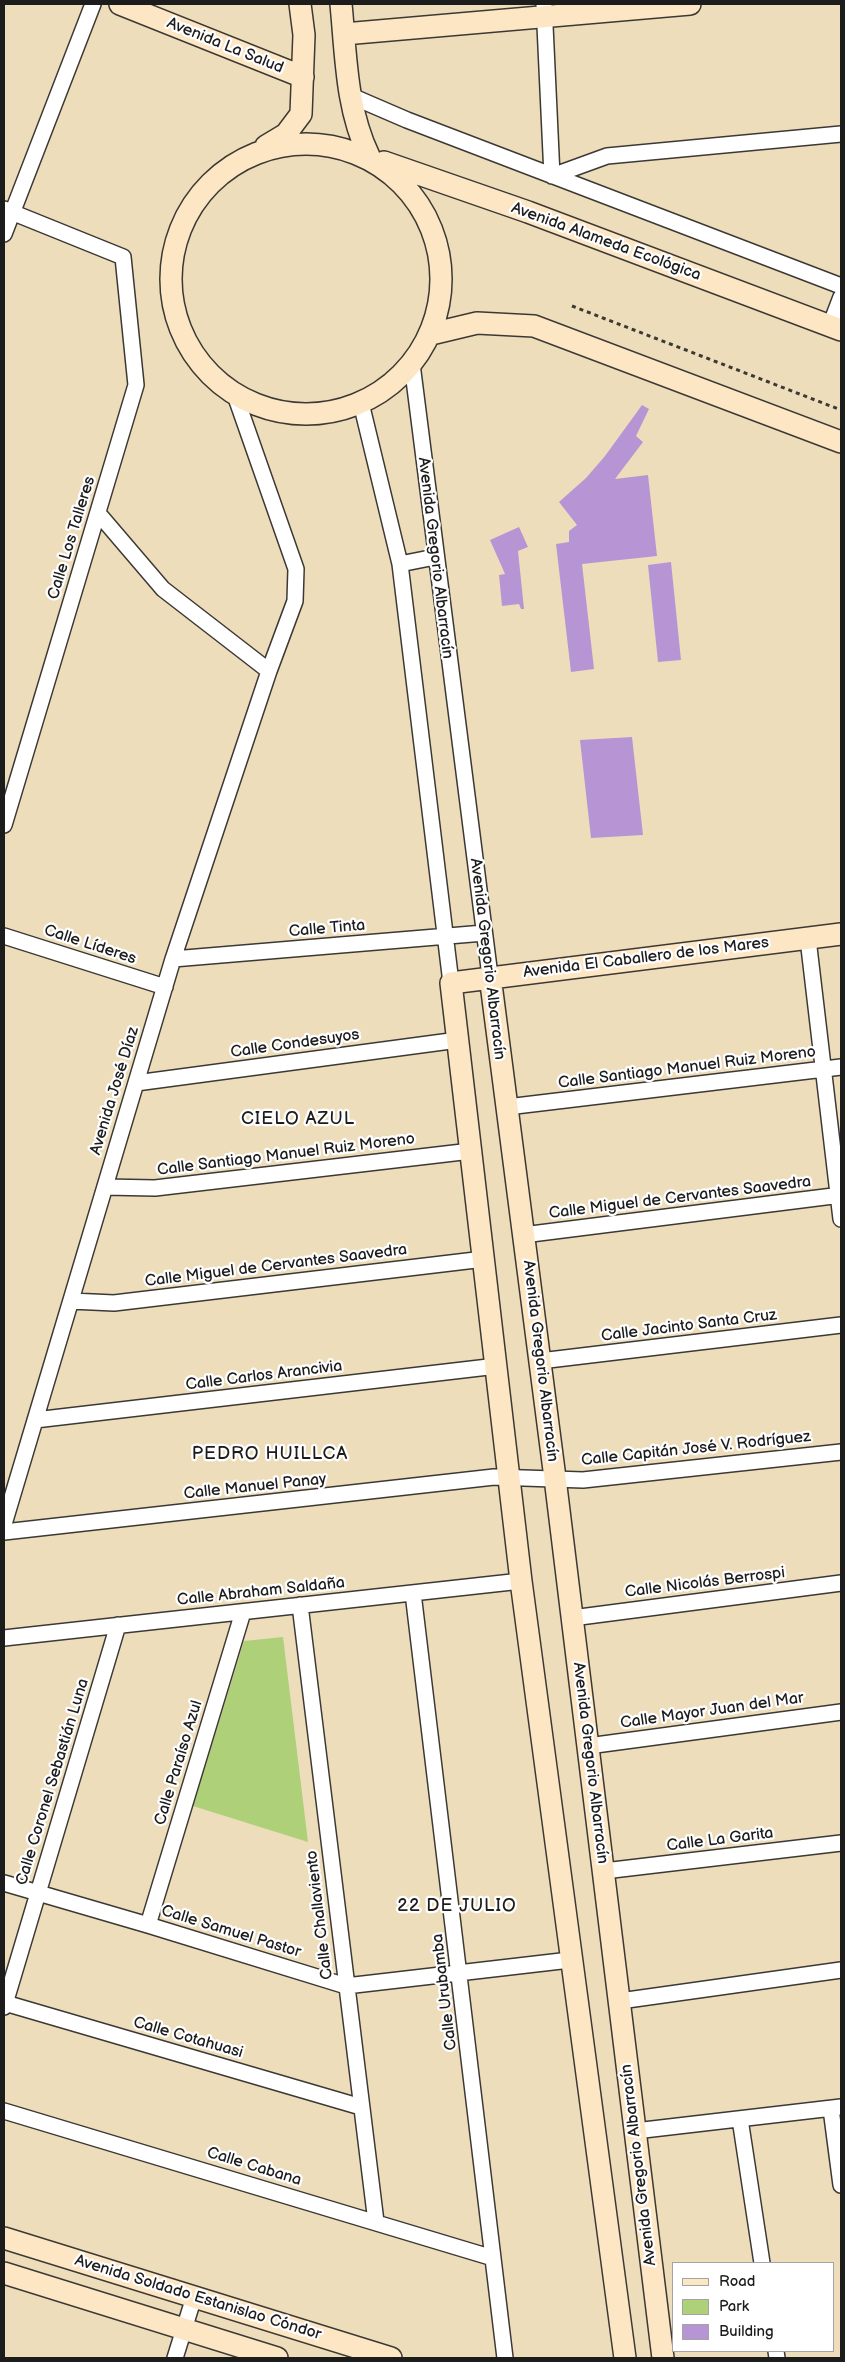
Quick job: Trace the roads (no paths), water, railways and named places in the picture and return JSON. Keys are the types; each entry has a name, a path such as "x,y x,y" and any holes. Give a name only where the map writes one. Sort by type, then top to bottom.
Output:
{"street":[{"path":"4,234 7,211 93,4"},
{"name":"Avenida La Salud","path":"120,4 303,77"},
{"path":"300,4 304,35 301,114 286,134 219,174 190,206 173,246 169,289 180,331 202,367 235,395 275,411 319,414 361,403 388,387 412,364 430,334 442,289 437,242 416,201 392,172 369,156 360,136 349,95 341,4"},
{"path":"344,34 544,11 690,4"},
{"path":"544,11 552,176"},
{"path":"349,95 407,120 841,286"},
{"path":"552,176 607,156 841,134"},
{"name":"Avenida Alameda Ecológica","path":"256,152 299,144 340,146 528,212 836,328"},
{"name":"Calle Los Talleres","path":"4,825 136,385 123,257 7,211"},
{"path":"836,328 841,297"},
{"path":"430,334 477,323 534,326 841,442"},
{"name":"Avenida Gregorio Albarracín","path":"412,364 435,557 555,1478 663,2358"},
{"name":"Avenida José Díaz","path":"4,1524 173,959 269,671 295,602 296,569 235,395"},
{"path":"361,403 400,564 446,937 521,1580 570,1960 625,2358"},
{"path":"98,512 163,589 269,671"},
{"path":"400,564 435,557"},
{"name":"Calle Tinta","path":"173,959 484,933"},
{"name":"Avenida El Caballero de los Mares","path":"451,983 490,976 841,934"},
{"name":"Calle Líderes","path":"4,936 165,987"},
{"path":"808,939 840,1195 841,1219"},
{"name":"Calle Condesuyos","path":"136,1083 458,1040"},
{"name":"Calle Santiago Manuel Ruiz Moreno","path":"507,1107 841,1066"},
{"name":"Calle Santiago Manuel Ruiz Moreno","path":"105,1186 155,1188 471,1151"},
{"name":"Calle Miguel de Cervantes Saavedra","path":"524,1235 840,1195"},
{"name":"Calle Miguel de Cervantes Saavedra","path":"71,1301 114,1303 484,1260"},
{"name":"Calle Jacinto Santa Cruz","path":"540,1360 841,1325"},
{"name":"Calle Carlos Arancivia","path":"35,1420 496,1366"},
{"name":"Calle Capitán José V. Rodríguez","path":"510,1478 582,1480 841,1452"},
{"name":"Calle Manuel Panay","path":"4,1532 474,1480 510,1478"},
{"name":"Calle Abraham Saldaña","path":"4,1638 521,1580"},
{"name":"Calle Nicolás Berrospi","path":"572,1618 841,1583"},
{"name":"Calle Urubamba","path":"413,1593 505,2358"},
{"name":"Calle Challaviento","path":"300,1605 376,2222"},
{"name":"Calle Paraíso Azul","path":"148,1925 243,1612"},
{"name":"Calle Coronel Sebastián Luna","path":"4,2005 118,1625"},
{"name":"Calle Mayor Juan del Mar","path":"588,1746 841,1712"},
{"name":"Calle La Garita","path":"604,1871 841,1843"},
{"name":"Calle Samuel Pastor","path":"4,1883 346,1986 570,1960"},
{"path":"620,2001 841,1970"},
{"name":"Calle Cotahuasi","path":"4,2005 361,2107"},
{"path":"635,2131 836,2108 841,2185"},
{"name":"Calle Cabana","path":"4,2111 493,2258"},
{"path":"740,2119 762,2262"},
{"name":"Avenida Soldado Estanislao Cóndor","path":"4,2238 392,2358"},
{"name":"Avenida Soldado Estanislao Cóndor","path":"4,2273 276,2358"},
{"path":"175,2358 194,2297"}],"district":[{"name":"CIELO AZUL","path":"298,1119"},
{"name":"PEDRO HUILLCA","path":"270,1454"},
{"name":"22 DE JULIO","path":"457,1906"}]}
